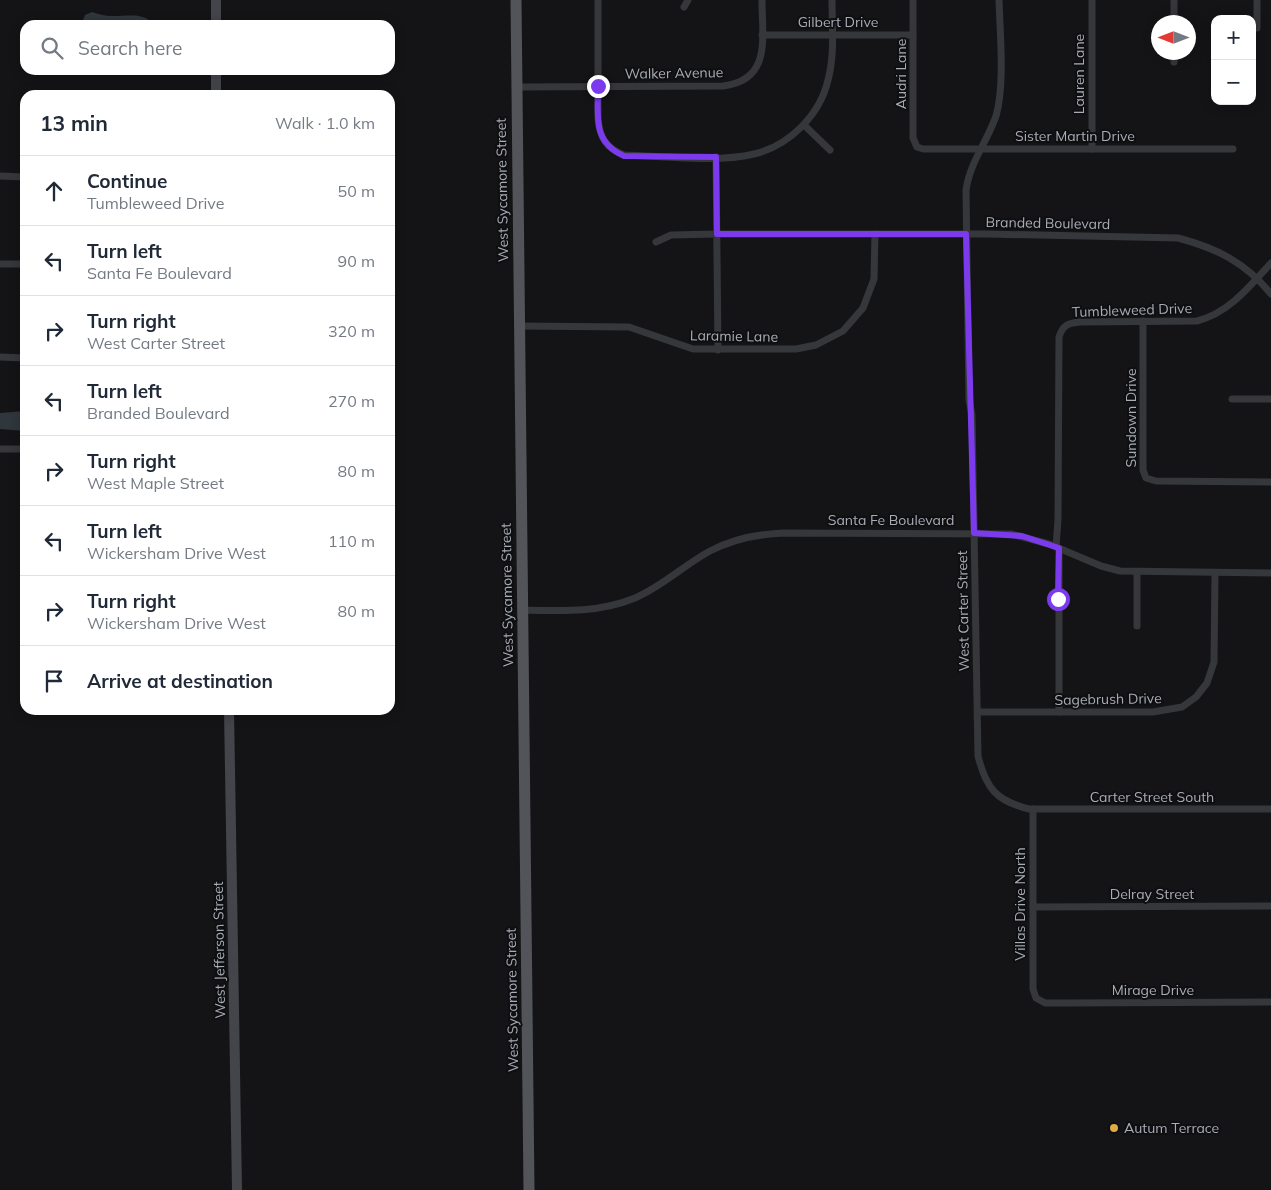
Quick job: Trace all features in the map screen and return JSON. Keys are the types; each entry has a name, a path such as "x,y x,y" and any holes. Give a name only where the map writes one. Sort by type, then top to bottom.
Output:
{"main road":[{"name":"West Sycamore Street","path":"516,0 530,1190"}],"street":[{"path":"216,0 216,20"},
{"path":"598,0 600,135 614,151 624,156 716,157 744,156 770,148 804,125 820,103 828,82 832,35 832,0"},
{"name":"Walker Avenue","path":"516,87 723,86 738,84 749,79 757,69 762,55 762,0"},
{"name":"Audri Lane","path":"913,0 913,138 917,147"},
{"name":"West Carter Street","path":"1000,0 999,105 992,126 971,166 966,190 978,756 984,777 999,797 1014,805 1033,809"},
{"name":"Lauren Lane","path":"1092,0 1092,149"},
{"path":"1174,0 1174,15"},
{"path":"1257,0 1257,28"},
{"name":"Gilbert Drive","path":"762,35 913,35"},
{"path":"216,75 216,90"},
{"path":"804,125 830,150"},
{"name":"Sister Martin Drive","path":"917,147 922,150 1234,149"},
{"path":"716,157 718,350"},
{"path":"0,176 20,177"},
{"name":"Branded Boulevard","path":"656,242 670,235 717,234 966,234 1178,238 1217,250 1240,263 1258,277 1271,294"},
{"name":"Laramie Lane","path":"519,326 629,327 685,348 718,350 796,349 816,345 835,337 857,316 870,293 874,279 875,234"},
{"name":"Tumbleweed Drive","path":"1059,712 1057,548 1059,337 1061,330 1067,324 1080,322 1197,321 1212,318 1230,305 1271,263"},
{"path":"0,264 20,264"},
{"name":"Sundown Drive","path":"1143,322 1143,470 1146,478 1156,482 1271,482"},
{"path":"0,358 20,358"},
{"path":"1232,399 1271,399"},
{"path":"0,449 20,449"},
{"name":"Santa Fe Boulevard","path":"522,610 572,611 611,606 648,591 709,552 731,542 766,534 974,533 1022,536 1101,566 1120,571 1271,573"},
{"path":"1137,572 1137,626"},
{"name":"Sagebrush Drive","path":"978,712 1167,711 1182,706 1196,697 1207,683 1214,662 1215,573"},
{"name":"West Jefferson Street","path":"229,715 237,1190"},
{"name":"Carter Street South","path":"1033,809 1271,809"},
{"name":"Villas Drive North","path":"1033,809 1033,990 1036,998"},
{"name":"Delray Street","path":"1033,906 1271,906"},
{"name":"Mirage Drive","path":"1036,998 1045,1003 1271,1002"}],"shaded area":[{"path":"92,12 109,16 140,16 148,20 83,20 85,15"},
{"path":"20,411 20,431 0,429 0,413"}],"place":[{"name":"Autum Terrace","path":"1114,1128"}],"route":[{"path":"598,86 600,135 604,142 614,151 624,156 716,157 717,234 966,234 974,533 1011,534 1059,548 1058,599"}]}
